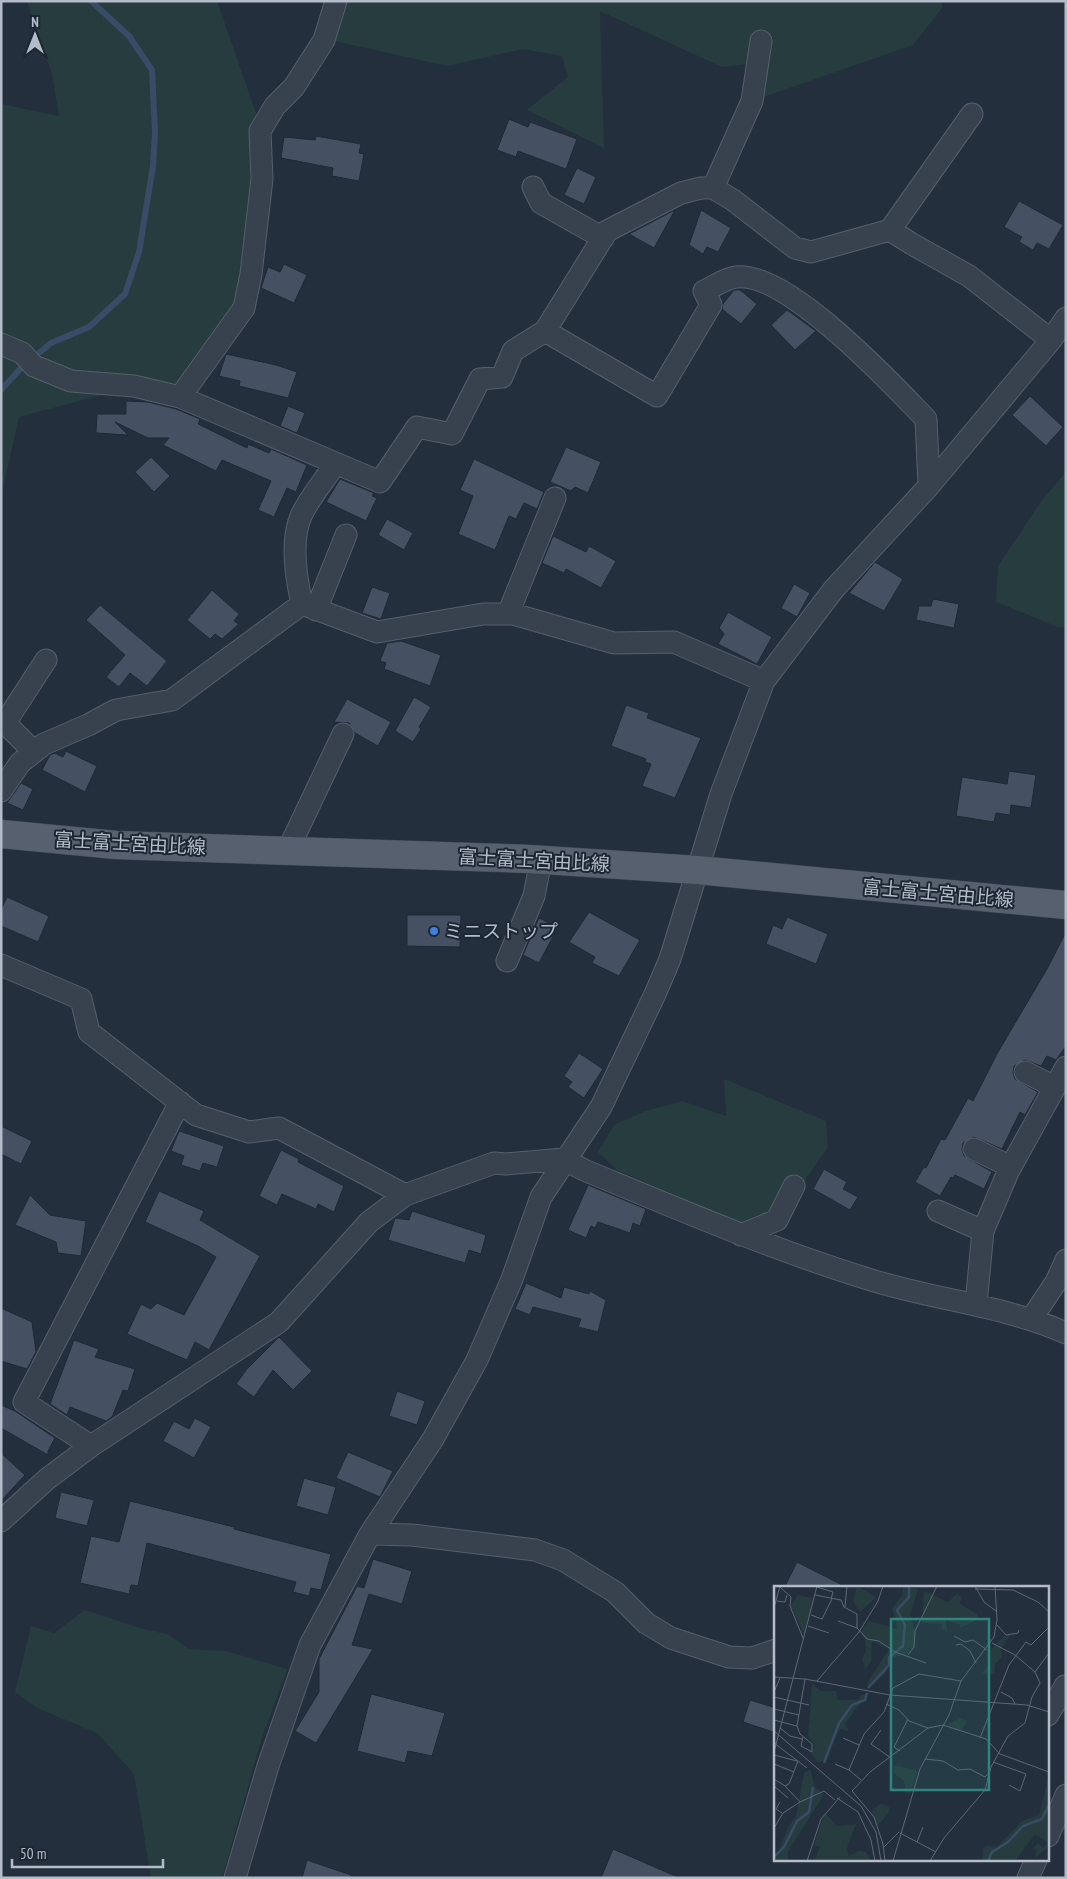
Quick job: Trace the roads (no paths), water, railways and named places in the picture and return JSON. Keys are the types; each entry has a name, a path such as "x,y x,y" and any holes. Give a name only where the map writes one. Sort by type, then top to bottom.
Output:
{"main road":[{"name":"富士富士宮由比線","path":"1,834 116,845 541,860 698,870 1066,905"}],"street":[{"path":"180,398 244,308 251,274 262,179 260,131 275,106 294,87 324,40 336,1"},
{"path":"713,188 752,101 761,41"},
{"path":"1,344 28,360 71,381 134,386 180,398 380,482 417,427 452,434 480,379 502,377 513,351 545,331 607,231 681,193 701,188 713,188 733,200 796,248 811,252 890,230 972,114"},
{"path":"533,187 541,204 603,238"},
{"path":"890,230 969,276 1050,340"},
{"path":"545,331 657,396 711,305 704,291 736,277 762,281 789,294 860,351 926,418 929,486"},
{"path":"235,1878 268,1766 310,1645 370,1534 433,1439 477,1360 512,1279 541,1197 564,1159 601,1107 630,1049 670,959 720,794 764,681 834,589 929,486 1050,340 1066,318"},
{"path":"335,464 300,517 295,547 295,575 309,607 377,632 483,614 508,614 614,643 674,642 764,681"},
{"path":"508,614 555,498"},
{"path":"1,791 20,763 44,744 88,725 116,710 172,700 309,607 346,535"},
{"path":"34,752 3,721 46,660"},
{"path":"288,850 343,734"},
{"path":"507,961 534,896 541,860"},
{"path":"1,965 81,998 90,1032 196,1115 249,1132 279,1128 405,1195"},
{"path":"976,1304 983,1231 1011,1167 1066,1067"},
{"path":"1025,1072 1055,1086"},
{"path":"91,1446 24,1402 180,1102"},
{"path":"974,1149 1011,1167"},
{"path":"1,1521 47,1479 91,1446 279,1322 369,1222 405,1195 494,1163 506,1164 564,1159 584,1170 741,1235 869,1280 1032,1318 1066,1333"},
{"path":"741,1235 777,1220 794,1186"},
{"path":"938,1211 983,1231"},
{"path":"1032,1318 1056,1282 1066,1260"},
{"path":"370,1534 412,1535 535,1550 563,1560 615,1592 646,1623 671,1638 729,1656 752,1658 774,1651"},
{"path":"1050,1712 1065,1686"},
{"path":"1050,1832 1066,1796"},
{"path":"1028,1878 1035,1862"}],"waterway":[{"path":"1,390 21,368 51,343 89,327 125,294 139,252 153,166 155,132 152,70 129,36 91,1"}],"place":[{"name":"ミニストップ","path":"434,931"}]}
